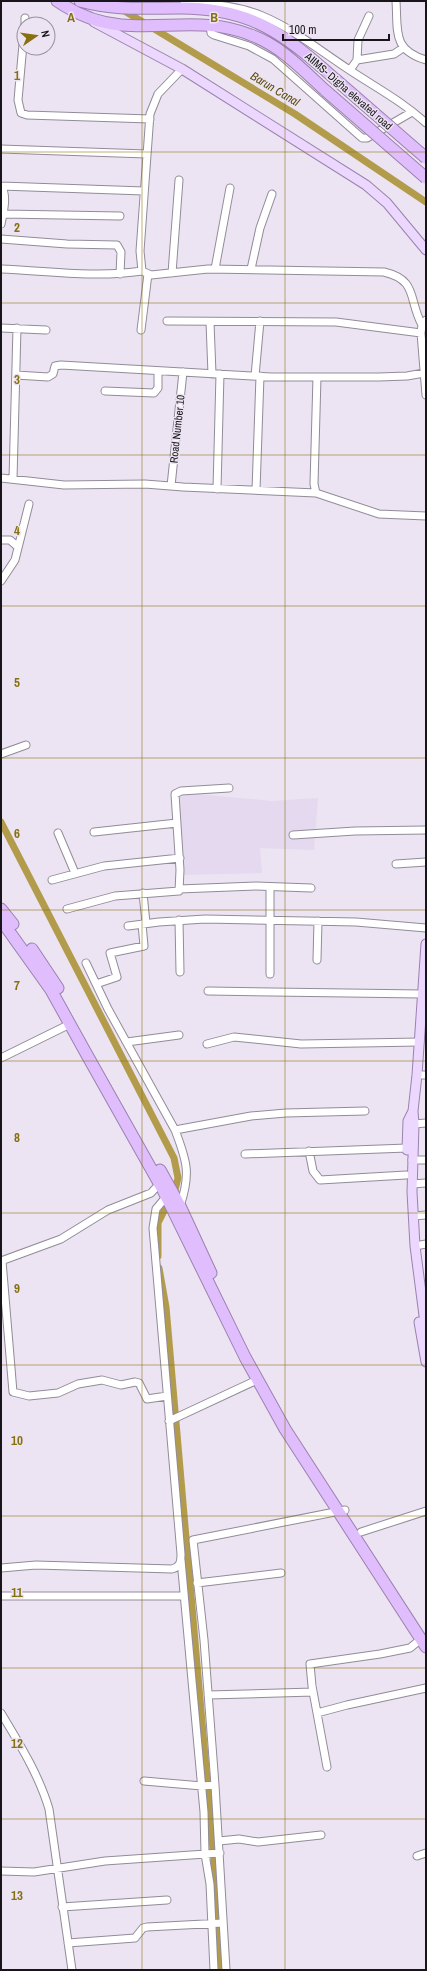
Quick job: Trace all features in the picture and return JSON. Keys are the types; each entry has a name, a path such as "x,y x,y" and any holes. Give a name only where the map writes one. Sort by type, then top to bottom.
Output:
{"highway":[{"name":"AIIMS- Digha elevated road","path":"56,1 74,12 104,22 128,25 210,24 237,30 263,40 286,55 426,178"},
{"name":"AIIMS- Digha elevated road","path":"80,1 104,7 140,10 164,8 216,9 248,18 284,36 336,79 426,158"},
{"path":"1,909 47,970 162,1181 166,1197 257,1380 274,1402"},
{"path":"1,920 51,990 162,1181 180,1206 274,1402 341,1511 424,1640"},
{"path":"341,1511 361,1532 424,1640"}],"main road":[{"path":"74,12 182,69 372,189 387,203 426,250"},
{"path":"424,1329 410,1246 406,1148 408,1121 413,1111 422,1075 420,1042 423,1020 422,994 426,944"},
{"path":"413,1111 413,1216 426,1362"}],"street":[{"path":"396,1 398,34 403,48 412,55 426,60"},
{"path":"164,8 203,2 243,6 272,18 386,92 426,123"},
{"path":"350,70 357,60 358,40 368,16"},
{"path":"210,24 211,33 214,35 250,46 273,59 362,138 367,138 412,112"},
{"path":"357,60 394,54 403,48"},
{"path":"22,56 18,100 21,113 34,116 150,119"},
{"path":"141,330 145,273 140,251 150,119 158,94 182,69"},
{"path":"1,149 147,154"},
{"path":"172,273 179,180"},
{"path":"1,186 144,191"},
{"path":"1,186 4,191 1,224"},
{"path":"215,269 230,188"},
{"path":"251,269 260,228 272,194"},
{"path":"3,214 120,216"},
{"path":"1,240 118,245 120,252 120,274"},
{"path":"1,269 120,274 172,273 215,269 366,270 394,274 406,283 417,317 424,323 421,333 426,395"},
{"path":"167,321 336,322 421,333"},
{"path":"256,490 260,321"},
{"path":"210,322 212,374"},
{"path":"1,328 46,330"},
{"path":"13,479 17,328"},
{"path":"16,375 48,377 52,374 55,366 61,365 258,376 401,377 424,373"},
{"path":"105,391 154,393 158,388 158,371"},
{"name":"Road Number 10","path":"171,486 183,372"},
{"path":"217,488 220,374"},
{"path":"316,377 314,484 316,493"},
{"path":"1,478 64,485 132,483 316,493 379,514 426,516"},
{"path":"1,581 13,565 29,504"},
{"path":"1,540 10,540 18,547"},
{"path":"1,754 26,745"},
{"path":"179,889 180,858 174,796 176,792 229,788"},
{"path":"94,832 177,824"},
{"path":"293,835 355,831 426,830"},
{"path":"58,833 75,873"},
{"path":"52,880 75,873 120,863 180,858"},
{"path":"396,864 426,862"},
{"path":"270,887 270,974"},
{"path":"67,909 102,898 180,890 179,889 270,887 312,888"},
{"path":"96,984 117,977 110,953 144,946 144,893"},
{"path":"179,920 180,972"},
{"path":"128,926 179,920 356,922 426,928"},
{"path":"317,960 318,921"},
{"path":"86,963 175,1130 186,1162 188,1176 186,1190 180,1206"},
{"path":"208,991 422,994"},
{"path":"1,1058 70,1024"},
{"path":"127,1042 179,1035"},
{"path":"207,1044 234,1038 301,1044 420,1042"},
{"path":"175,1130 251,1116 286,1113 365,1111"},
{"path":"414,1124 426,1123"},
{"path":"245,1154 406,1148"},
{"path":"308,1151 313,1171 320,1180 406,1175"},
{"path":"412,1160 426,1160"},
{"path":"162,1181 151,1193 108,1210 61,1239 1,1261 13,1392 28,1396 58,1393 78,1384 102,1380 121,1385 135,1382 139,1383 147,1399 167,1396"},
{"path":"412,1184 426,1183"},
{"path":"166,1197 156,1209 153,1228 167,1396 172,1419 184,1596 202,1786 212,1854 217,1923 214,1970"},
{"path":"413,1216 426,1215"},
{"path":"415,1246 426,1244"},
{"path":"172,1419 186,1414 257,1380"},
{"path":"180,1542 341,1511"},
{"path":"361,1532 426,1511"},
{"path":"192,1540 208,1695 219,1841 212,1854 210,1884 226,1970"},
{"path":"1,1568 36,1565 172,1569 177,1568 181,1560"},
{"path":"197,1583 281,1573"},
{"path":"1,1596 184,1596"},
{"path":"327,1767 313,1692 310,1664 388,1653 410,1648 424,1640"},
{"path":"317,1713 426,1688"},
{"path":"208,1695 313,1692"},
{"path":"1,1713 20,1745 45,1797 51,1817 62,1907 72,1970"},
{"path":"144,1781 202,1786 215,1785"},
{"path":"219,1841 239,1839 258,1842 321,1835"},
{"path":"417,1856 426,1853"},
{"path":"1,1871 34,1872 57,1867 112,1860 212,1854"},
{"path":"62,1907 167,1900"},
{"path":"68,1943 135,1938 143,1928 147,1927 217,1923"}],"shaded area":[{"path":"196,794 272,801 318,798 314,850 260,848 262,873 180,875 171,797"}],"waterway":[{"name":"Barun Canal","path":"108,1 295,114 426,202"},
{"path":"1,822 174,1158 178,1178 174,1194"},
{"path":"158,1256 158,1223 165,1209"},
{"path":"159,1268 166,1307 215,1872 220,1970"}]}
